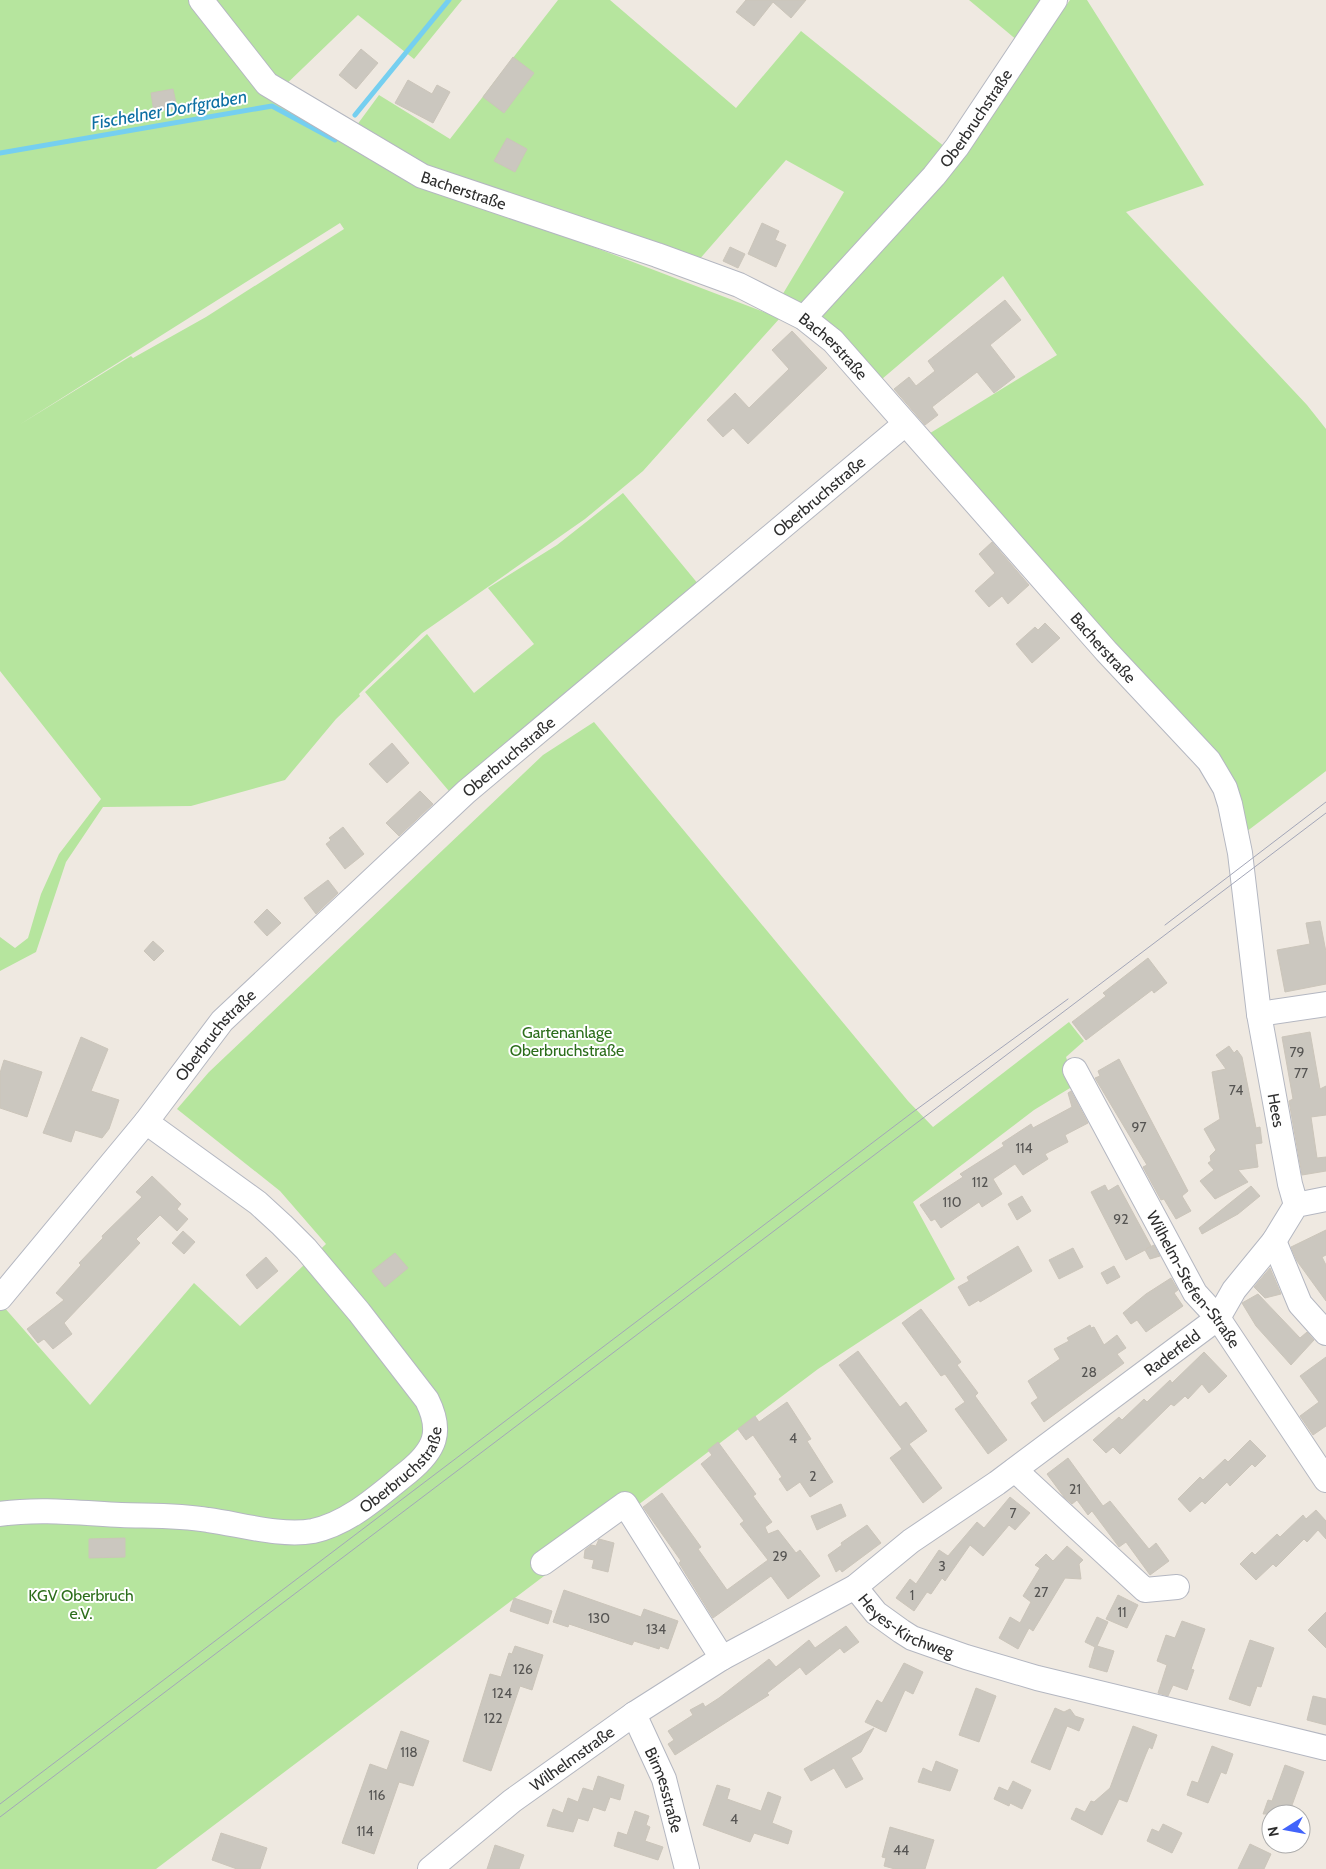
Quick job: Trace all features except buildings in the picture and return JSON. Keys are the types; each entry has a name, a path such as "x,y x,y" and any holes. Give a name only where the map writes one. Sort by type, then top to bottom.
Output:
{"street":[{"name":"Bacherstraße","path":"201,0 267,84 422,176 648,252 739,285 804,318 833,341 1106,651 1209,761 1225,788 1230,804 1240,853 1248,930"},
{"name":"Oberbruchstraße","path":"804,318 951,155 1055,0"},
{"name":"Oberbruchstraße","path":"0,1298 146,1122 222,1021 466,792 905,424"},
{"name":"Hees","path":"1248,930 1259,1014 1290,1184 1296,1205"},
{"path":"1259,1014 1326,1004"},
{"name":"Wilhelm-Stefen-Straße","path":"1075,1070 1195,1293 1218,1318 1326,1480"},
{"name":"Oberbruchstraße","path":"0,1514 16,1511 206,1519 255,1528 311,1531 334,1525 372,1500 414,1467 429,1449 436,1433 436,1417 427,1400 359,1312 306,1250 258,1203 146,1122"},
{"path":"1296,1205 1326,1199"},
{"name":"Raderfeld","path":"856,1587 911,1541 1015,1470 1218,1318 1234,1290 1274,1241 1296,1205"},
{"path":"1274,1241 1300,1304 1326,1333"},
{"path":"1015,1470 1145,1590 1177,1587"},
{"path":"543,1563 625,1504 722,1658"},
{"name":"Heyes-Kirchweg","path":"722,1658 856,1587 876,1613 901,1631 912,1638 966,1657 1037,1678 1326,1748"},
{"name":"Wilhelmstraße","path":"430,1869 512,1801 634,1714 722,1658"},
{"name":"Birmesstraße","path":"634,1714 664,1779 687,1869"}],"green space":[{"path":"0,0 462,0 414,59 358,15 276,94 423,182 780,318 643,471 585,519 422,633 359,694 360,696 336,719 285,780 191,806 103,807 66,862 36,952 0,971 0,937 15,948 28,938 41,894 59,854 101,799 0,671","holes":["340,223 344,229 206,317 133,358 131,356 19,425"]},
{"path":"558,0 610,0 736,108 801,31 945,147 805,308 781,297 844,192 786,160 698,261 427,169 354,129 379,95 450,139"},
{"path":"969,0 1050,0 1018,41"},
{"path":"1070,0 1087,0 1204,185 1126,212 1307,405 1326,429 1326,771 1242,835 1233,792 927,435 1057,355 1003,276 882,379 819,315 949,172"},
{"path":"623,493 699,585 454,797 365,692 427,634 474,693 534,644 488,588 557,545"},
{"path":"594,722 908,1101 933,1127 1069,1022 1084,1041 1066,1057 1075,1085 1034,1110 913,1202 955,1279 818,1369 156,1869 0,1869 0,1308 3,1306 90,1405 194,1283 240,1326 326,1244 280,1191 177,1109 209,1072 543,755"}],"waterway":[{"name":"Fischelner Dorfgraben","path":"355,115 449,0"},
{"name":"Fischelner Dorfgraben","path":"0,153 272,106 335,140"}],"tram line":[{"path":"1165,925 1326,802"},
{"path":"0,1817 1326,813"},
{"path":"0,1804 913,1112 1068,999"}],"park label":[{"name":"Gartenanlage Oberbruchstraße","path":"567,1041"},
{"name":"KGV Oberbruch e.V.","path":"81,1604"}]}
